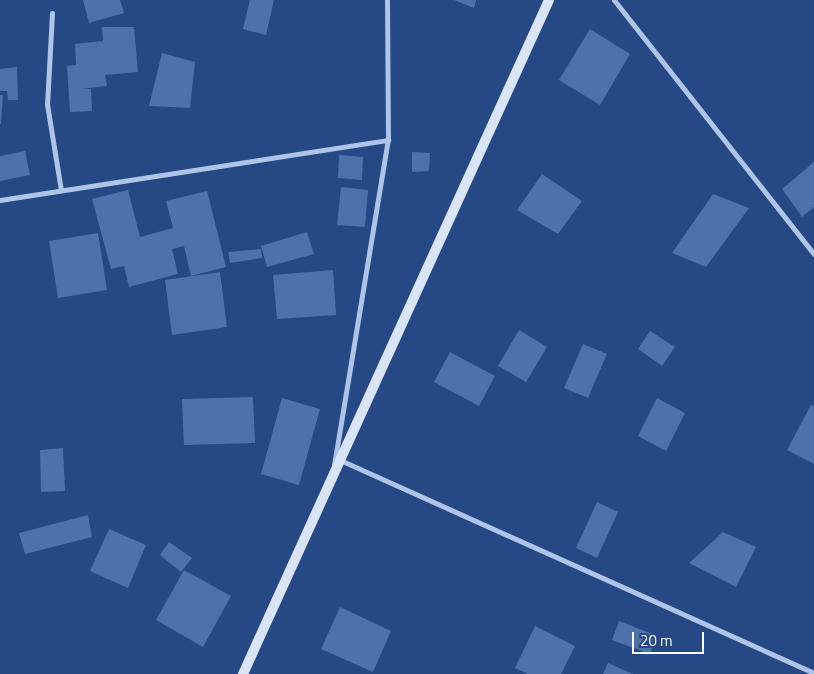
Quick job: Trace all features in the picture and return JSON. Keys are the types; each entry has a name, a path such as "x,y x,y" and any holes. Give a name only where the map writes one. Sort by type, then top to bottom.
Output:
{"main road":[{"path":"243,674 549,0"}],"street":[{"path":"333,476 345,389 388,140 386,0"},
{"path":"614,0 814,254"},
{"path":"52,13 47,104 61,190"},
{"path":"0,200 388,140"},
{"path":"340,460 814,673"}],"building":[{"path":"83,0 120,0 124,13 89,23"},
{"path":"250,0 274,0 266,35 243,29"},
{"path":"454,0 476,0 474,8"},
{"path":"102,27 134,27 138,72 105,75 107,86 81,89 91,89 92,111 70,112 67,66 76,65 75,44 103,41"},
{"path":"590,29 630,54 600,105 559,80"},
{"path":"162,53 195,62 190,108 149,106"},
{"path":"17,67 18,100 8,100 7,91 0,91 0,69"},
{"path":"0,95 3,95 1,124 0,124"},
{"path":"25,151 30,175 0,181 0,156"},
{"path":"412,152 430,153 429,171 412,172"},
{"path":"339,155 363,157 362,180 338,178"},
{"path":"814,162 814,207 802,217 782,189"},
{"path":"542,174 582,201 558,234 517,210"},
{"path":"341,187 368,190 365,227 337,225"},
{"path":"128,190 140,237 173,228 166,201 207,191 226,267 191,276 184,246 172,249 178,274 129,287 124,266 111,269 92,199"},
{"path":"713,194 749,208 706,267 672,253"},
{"path":"307,232 314,254 267,267 261,246"},
{"path":"98,233 107,290 58,298 49,241"},
{"path":"261,249 262,258 230,263 228,252"},
{"path":"333,270 336,315 277,319 273,275"},
{"path":"220,272 227,327 172,335 165,280"},
{"path":"519,330 547,347 526,382 498,366"},
{"path":"650,331 675,347 662,366 638,349"},
{"path":"583,344 607,354 588,398 564,388"},
{"path":"450,352 495,376 479,406 434,382"},
{"path":"253,397 255,443 184,445 182,399"},
{"path":"282,398 320,409 299,485 261,474"},
{"path":"657,398 685,413 666,451 638,436"},
{"path":"811,405 814,406 814,464 787,450"},
{"path":"63,448 65,491 41,492 40,450"},
{"path":"597,502 618,512 597,558 576,548"},
{"path":"88,515 92,537 25,554 19,533"},
{"path":"109,529 146,545 128,588 90,571"},
{"path":"723,532 756,547 736,587 689,563"},
{"path":"169,542 192,558 181,572 160,555"},
{"path":"184,570 231,596 203,647 156,620"},
{"path":"340,607 391,631 373,672 321,649"},
{"path":"619,621 657,636 650,654 612,640"},
{"path":"535,626 575,646 561,674 528,674 515,668"},
{"path":"608,663 633,674 603,674"}]}
